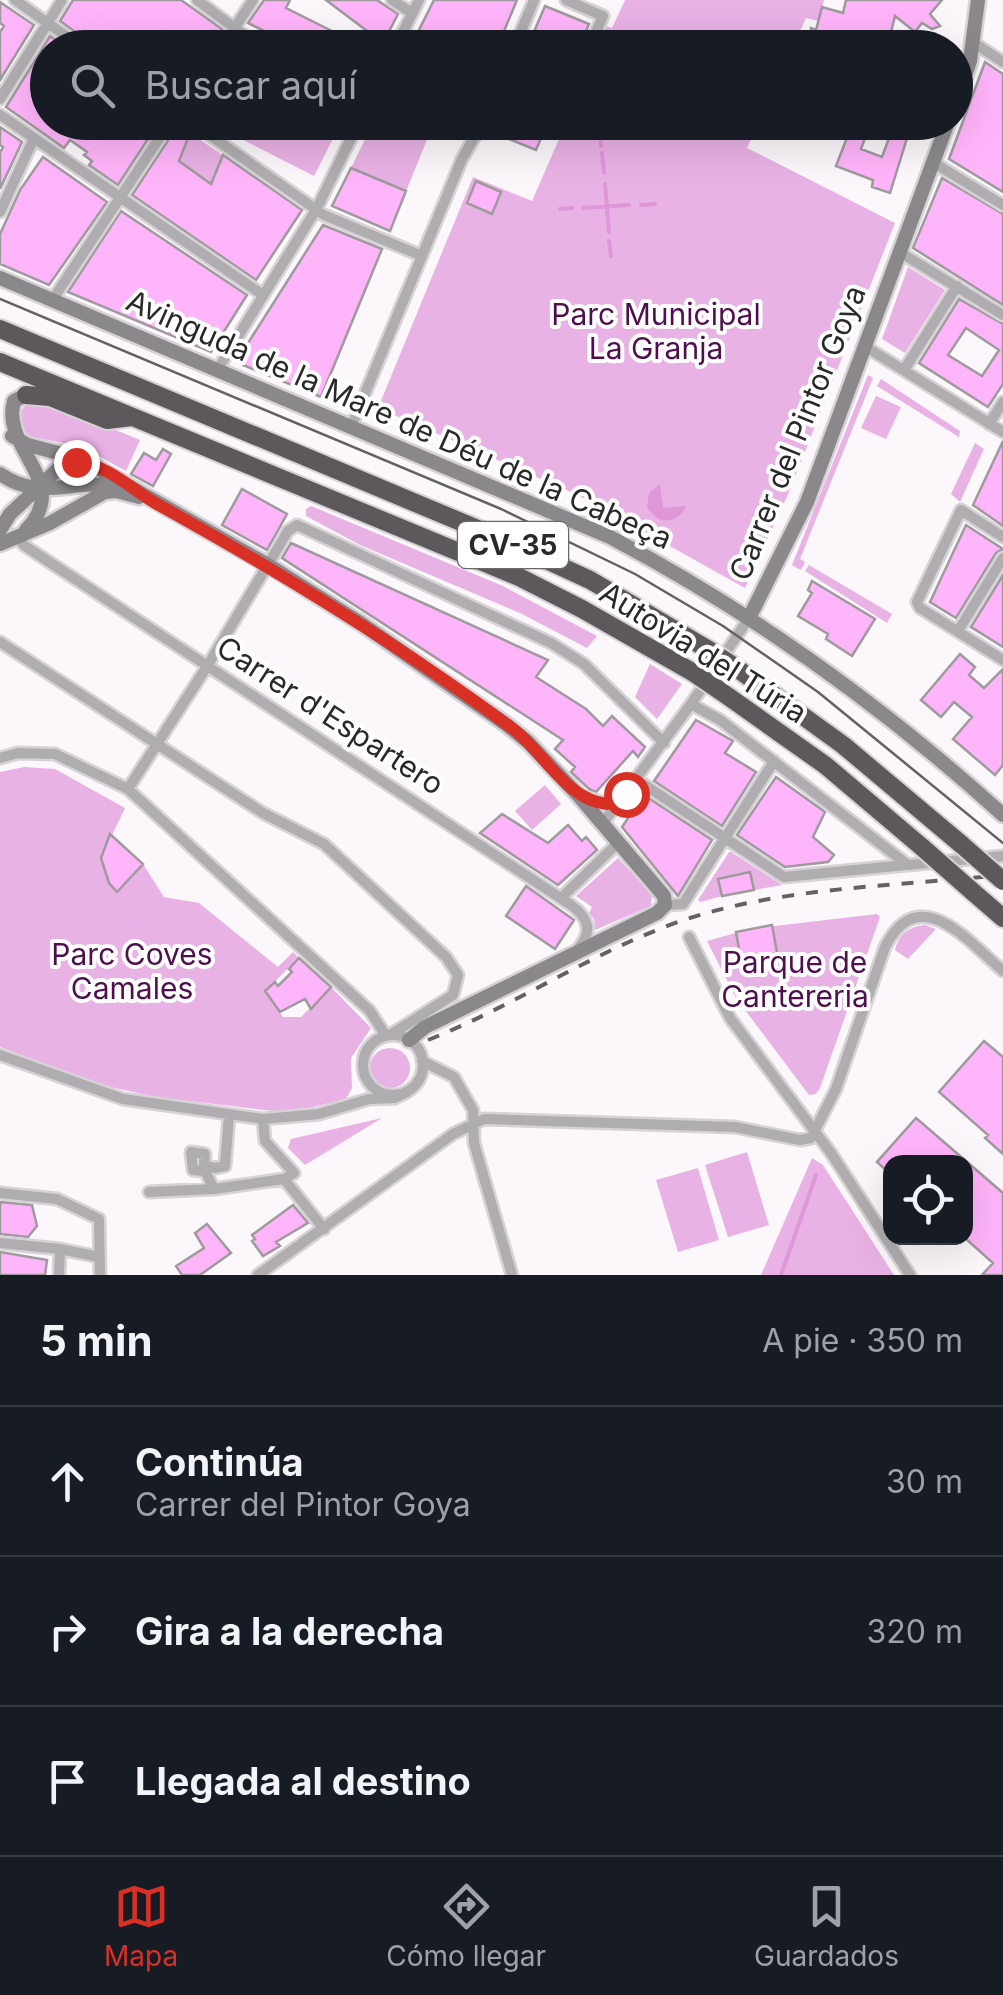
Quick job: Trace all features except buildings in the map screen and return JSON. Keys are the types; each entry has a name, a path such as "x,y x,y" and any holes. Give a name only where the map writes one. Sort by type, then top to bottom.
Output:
{"highway":[{"name":"Autovia del Túria","path":"0,329 492,535 590,580 709,650 843,745 1003,880"},
{"name":"Autovia del Túria","path":"0,362 519,577 626,633 720,690 825,766 1003,918"},
{"path":"26,395 50,397 107,420 133,417"}],"street":[{"path":"15,0 58,30"},
{"path":"44,30 62,0"},
{"path":"197,0 240,30"},
{"path":"233,30 253,0"},
{"path":"392,0 412,14"},
{"path":"404,30 419,0"},
{"path":"522,30 534,0"},
{"path":"566,0 603,16 596,30"},
{"path":"973,33 978,0"},
{"path":"973,41 1003,62"},
{"path":"0,99 30,52"},
{"path":"0,115 30,135"},
{"path":"0,212 33,140"},
{"path":"37,140 263,295"},
{"path":"53,300 158,140"},
{"path":"217,140 330,218 422,256"},
{"path":"218,370 317,208 350,140"},
{"path":"352,426 470,140"},
{"name":"Carrer del Pintor Goya","path":"603,824 750,618 806,502 942,140"},
{"path":"934,163 1003,205"},
{"path":"901,252 1003,315"},
{"name":"Avinguda de la Mare de Déu de la Cabeça","path":"0,278 610,536 750,618 898,726 1003,816"},
{"path":"904,370 957,286"},
{"path":"866,347 1003,432"},
{"path":"19,536 13,523 35,493 31,468 8,422 11,408 26,395"},
{"path":"989,424 1003,402"},
{"path":"12,436 28,445 73,455 268,565 362,624 518,733 659,888 666,905"},
{"path":"1,527 60,467 76,462 91,465"},
{"path":"0,474 35,493 104,484 150,500"},
{"path":"0,544 110,491 150,500"},
{"path":"1,498 5,515 1,527"},
{"path":"1003,537 961,510 918,596 920,608 1003,660"},
{"path":"128,789 288,531 297,525 551,643 584,664 664,743"},
{"name":"Carrer d'Espartero","path":"19,536 25,546 578,910 587,921 587,936 578,950"},
{"path":"958,631 1003,558"},
{"path":"0,642 264,813 324,844 446,957 458,976 453,995 371,1044 363,1060 366,1079 379,1092 406,1092"},
{"path":"692,704 714,715 908,864"},
{"path":"0,758 18,752 55,754 128,789 370,1010 388,1036 409,1040 422,1062 420,1076 395,1098 370,1099 319,1114 263,1120 111,1096 0,1055"},
{"path":"409,1040 425,1027 657,913 666,905 683,904 774,761"},
{"path":"637,780 784,877 1003,856"},
{"path":"578,795 607,804 626,794"},
{"path":"561,898 618,842"},
{"path":"258,1275 453,1134 484,1120 736,1127 800,1140 811,1138 836,1089 885,947 895,928 912,918 933,916 951,926 1003,972"},
{"path":"690,937 730,1018 816,1131 910,1275"},
{"path":"422,1062 454,1077 473,1110 474,1143 512,1275"},
{"path":"420,1076 444,1071"},
{"path":"214,1189 205,1172 193,1170 191,1152 205,1154 204,1165 225,1166 230,1115"},
{"path":"263,1120 265,1140 324,1229"},
{"path":"149,1192 214,1189 289,1176"},
{"path":"0,1193 56,1199 99,1219 100,1275"},
{"path":"0,1243 99,1257"},
{"path":"60,1249 60,1275"}],"green space":[{"path":"625,0 824,0 818,21 806,18 801,30 604,30 606,26 612,28"},
{"path":"187,140 200,140 223,155 211,184 179,161"},
{"path":"243,140 332,140 314,176"},
{"path":"365,140 427,140 406,191 351,168"},
{"name":"Parc Municipal La Granja","path":"559,140 751,140 747,148 895,223 789,492 745,588 580,496 378,408 473,177 532,201"},
{"path":"908,267 945,290 905,353 882,339"},
{"path":"868,375 873,378 800,559 805,562 801,570 792,565"},
{"path":"881,379 960,431 959,437 877,386"},
{"path":"876,396 901,407 886,439 861,428"},
{"path":"43,400 140,440 126,471 82,447 25,438 17,416 29,401"},
{"path":"975,443 984,449 960,502 951,494"},
{"path":"311,506 503,586 597,636 587,648 520,613 360,545 306,516 306,509"},
{"path":"809,565 892,614 887,623 805,571"},
{"path":"650,664 682,684 657,719 635,697"},
{"name":"Parc Coves Camales","path":"24,767 55,769 125,808 101,858 109,883 117,891 143,864 164,897 199,903 278,967 293,952 299,958 265,991 283,1017 301,1017 331,987 371,1028 351,1058 352,1088 346,1099 273,1111 156,1097 101,1085 0,1047 0,772"},
{"path":"545,785 561,804 532,830 515,811"},
{"path":"729,852 782,885 754,890 749,872 718,880 722,896 700,902"},
{"path":"618,858 652,895 651,906 595,930 589,913 592,907 576,896"},
{"name":"Parque de Cantereria","path":"877,914 880,917 820,1088 809,1095 736,998 707,941 750,929"},
{"path":"925,925 936,929 908,959 895,950 905,932"},
{"path":"390,1048 404,1054 410,1068 404,1082 390,1088 376,1082 370,1068 376,1054"},
{"path":"382,1118 305,1165 288,1148 291,1139"},
{"path":"747,1152 769,1225 728,1237 705,1165"},
{"path":"812,1158 823,1165 894,1275 761,1275"},
{"path":"698,1168 719,1240 678,1252 656,1180"}],"shaded area":[{"path":"660,484 663,508 686,506 675,518 658,519 647,508 649,493"}],"waterway":[{"path":"601,141 601,146"},
{"path":"602,153 604,173"},
{"path":"605,184 609,232"},
{"path":"641,205 655,204"},
{"path":"583,208 629,205"},
{"path":"560,209 572,208"},
{"path":"609,241 611,256"},
{"path":"781,1275 816,1175"}],"tram line":[{"path":"0,299 501,509 635,574 723,626 818,692 1003,843"}],"railway":[{"path":"428,1040 646,935 716,910 838,889 1003,875"}],"route":[{"path":"76,462 118,478 362,624 518,733 578,795 607,804 626,794"}]}
